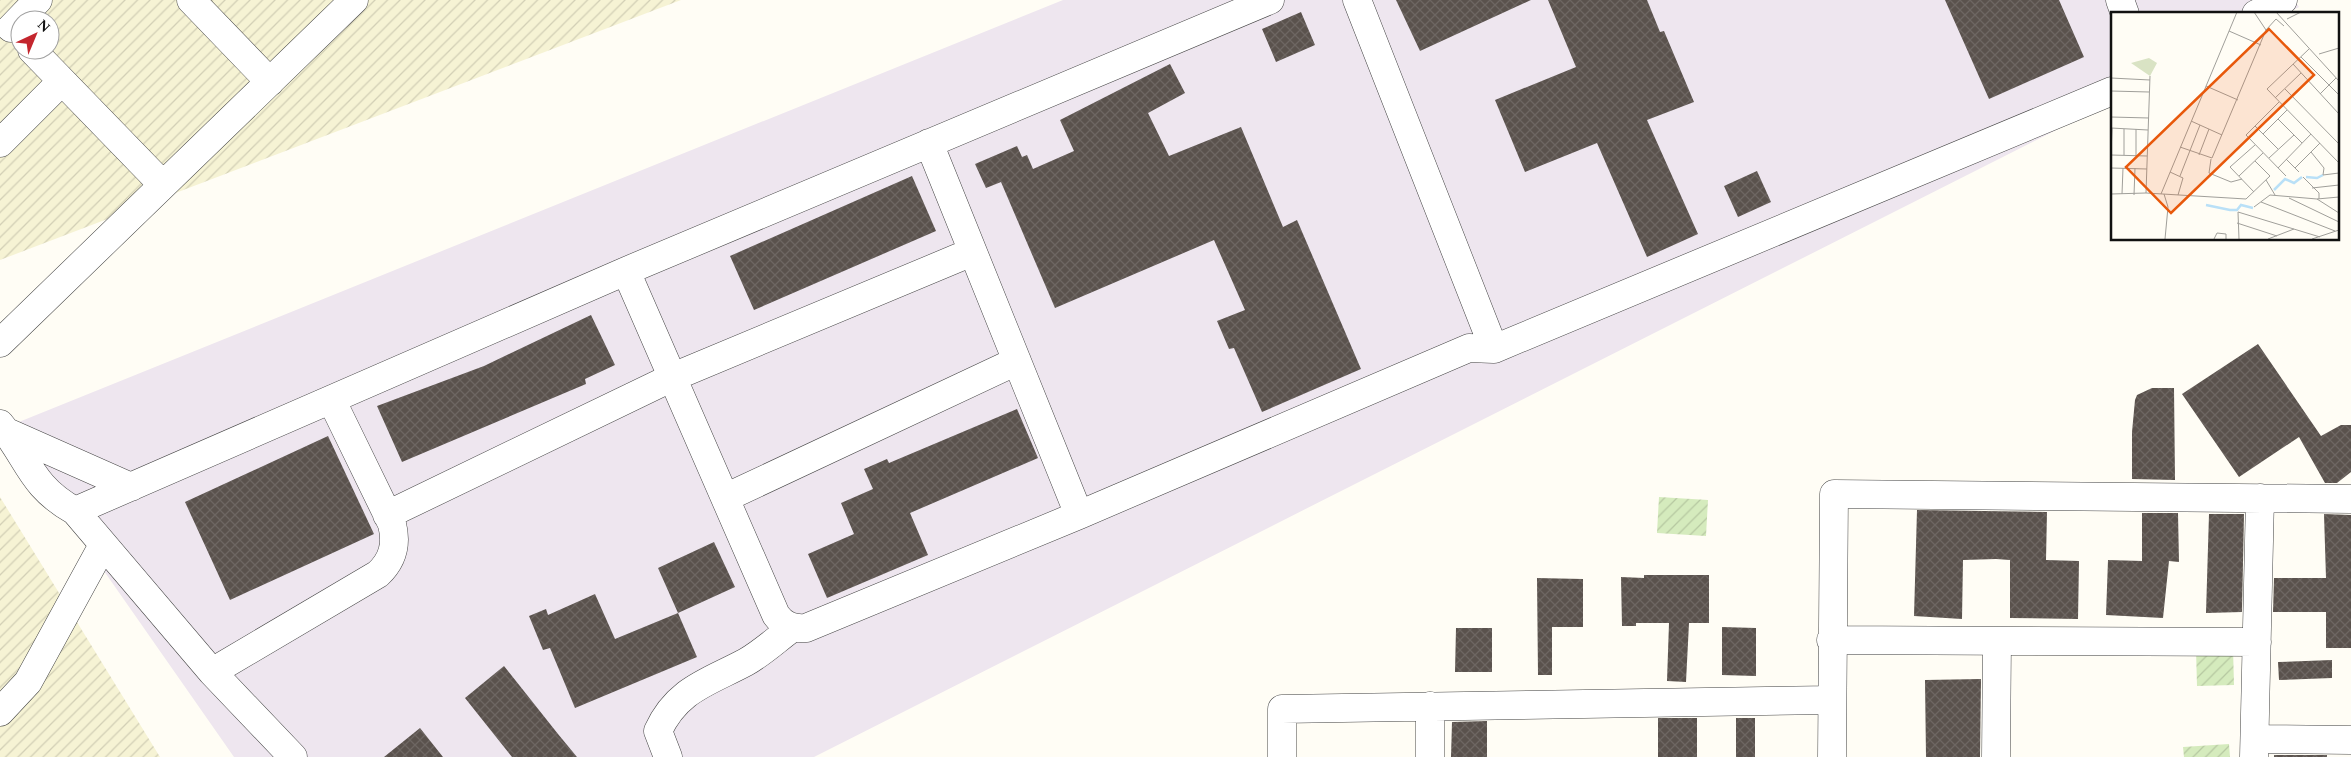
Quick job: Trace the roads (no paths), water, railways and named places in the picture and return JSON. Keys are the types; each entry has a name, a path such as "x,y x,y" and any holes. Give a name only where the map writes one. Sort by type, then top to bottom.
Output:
{"street":[{"path":"28,10 38,0"},
{"path":"192,0 270,82"},
{"path":"0,343 354,0"},
{"path":"75,511 626,271 1270,0"},
{"path":"1357,0 1494,350"},
{"path":"2120,0 2124,12"},
{"path":"2260,12 2283,0"},
{"path":"42,60 163,185"},
{"path":"0,143 62,81"},
{"path":"626,271 776,615 780,621 792,628 806,628 1078,515 1468,348 1494,350 2111,90"},
{"path":"929,143 1078,515"},
{"path":"388,515 673,378 972,252"},
{"path":"725,498 1016,361"},
{"path":"212,672 378,574 390,560 395,542 392,524 332,400"},
{"path":"4,428 132,487"},
{"path":"4,428 32,475 41,486 57,500 75,511 212,672 293,757"},
{"path":"1832,757 1831,640 1834,494 2351,499"},
{"path":"2260,498 2254,748 2351,740"},
{"path":"0,712 28,682 103,545"},
{"path":"668,757 658,731 665,715 680,698 748,661 792,628"},
{"path":"1831,640 2257,642"},
{"path":"1996,757 1997,641"},
{"path":"1282,757 1282,709 1831,700"},
{"path":"1430,706 1430,757"}]}
